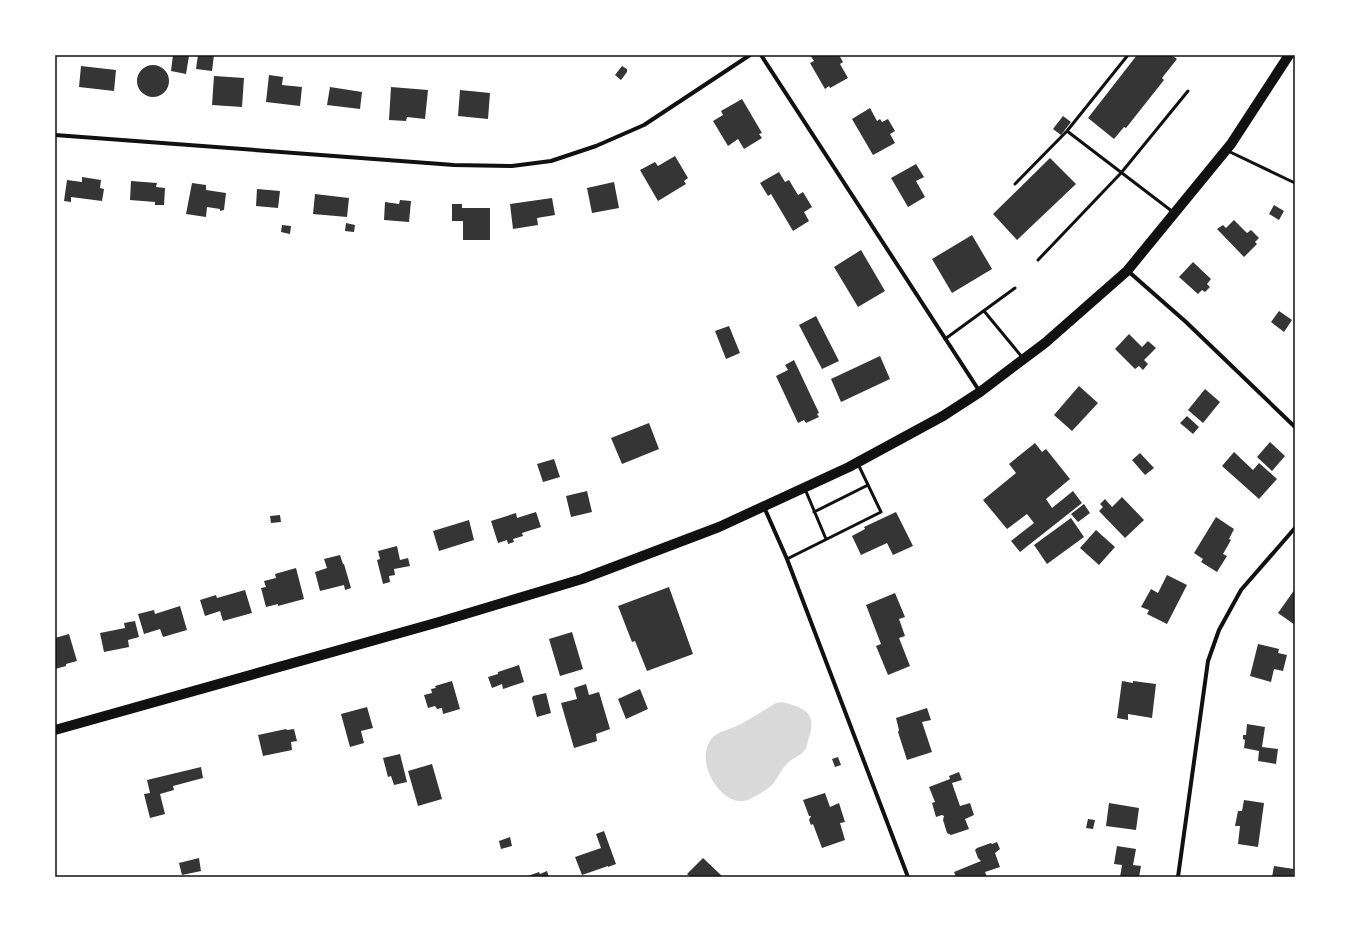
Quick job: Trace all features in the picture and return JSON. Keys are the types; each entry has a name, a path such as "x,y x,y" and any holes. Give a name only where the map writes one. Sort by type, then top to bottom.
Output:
{"main road":[{"path":"55,730 439,622 582,579 719,527 858,463 943,416 980,392 1045,344 1127,271 1226,150 1289,55"}],"street":[{"path":"55,135 454,165 512,166 551,161 596,146 644,125 750,55"},
{"path":"761,55 980,392"},
{"path":"1127,271 1186,322 1295,427"},
{"path":"763,506 787,559 908,877"},
{"path":"1178,877 1208,661 1219,630 1241,590 1295,528"}],"lane":[{"path":"1015,184 1067,131 1128,55"},
{"path":"1038,260 1121,173 1188,91"},
{"path":"1067,131 1175,213"},
{"path":"1226,150 1295,183"},
{"path":"945,339 1015,288"},
{"path":"984,310 1023,360"},
{"path":"787,559 881,512 858,463"},
{"path":"814,512 868,485"},
{"path":"804,488 826,539"}],"shaded area":[{"path":"782,702 802,709 810,716 811,729 806,748 802,753 786,764 771,786 766,790 750,799 740,801 730,798 721,792 708,771 706,759 707,748 712,738 739,725 776,703"}],"building":[{"path":"173,55 189,56 186,74 171,71"},
{"path":"198,55 214,55 212,71 196,69"},
{"path":"810,55 839,55 843,62 840,64 848,78 830,88 829,86 825,89 810,63 814,61"},
{"path":"1137,55 1171,55 1177,59 1162,78 1164,80 1126,128 1124,127 1114,139 1088,118"},
{"path":"150,65 156,65 166,72 169,81 168,87 162,94 156,97 150,97 140,90 137,84 137,78 144,68"},
{"path":"81,66 116,70 114,91 79,87"},
{"path":"622,66 627,69 627,72 621,80 615,75"},
{"path":"269,75 283,77 282,85 302,87 300,106 266,102"},
{"path":"214,76 244,78 242,107 212,105"},
{"path":"330,87 362,92 360,109 327,105"},
{"path":"391,87 428,90 425,119 407,117 406,121 389,120"},
{"path":"460,90 490,93 488,119 458,116"},
{"path":"742,99 762,133 759,134 762,138 744,149 738,139 728,146 713,121 723,115 721,111"},
{"path":"870,108 877,121 880,119 882,122 888,119 895,131 890,134 895,143 873,155 852,119"},
{"path":"1063,116 1071,122 1061,135 1053,129"},
{"path":"675,156 688,178 684,181 686,184 658,201 640,170 655,162 658,166"},
{"path":"1050,158 1076,184 1017,240 993,214"},
{"path":"916,164 924,177 916,181 925,197 908,207 891,178"},
{"path":"779,172 785,182 789,180 798,195 803,192 812,207 804,212 809,221 793,231 771,194 768,196 760,183"},
{"path":"82,177 101,180 100,188 104,189 102,201 71,197 71,202 64,201 67,180 82,182"},
{"path":"131,181 157,183 156,187 165,188 164,205 155,205 155,202 130,200"},
{"path":"614,182 619,208 592,213 587,188"},
{"path":"192,183 206,185 206,190 226,193 224,210 220,211 220,209 207,207 206,217 186,214"},
{"path":"257,189 280,191 278,208 256,206"},
{"path":"315,194 349,198 347,217 313,214"},
{"path":"552,198 555,215 537,218 538,225 513,229 510,204"},
{"path":"400,200 411,201 409,222 384,220 385,202 399,204"},
{"path":"452,204 462,204 462,208 490,208 490,240 463,240 463,221 452,221"},
{"path":"1274,205 1284,211 1279,220 1269,214"},
{"path":"1234,220 1247,233 1251,230 1259,238 1255,242 1257,244 1244,257 1217,229 1223,225 1226,228"},
{"path":"346,223 355,225 354,232 345,231"},
{"path":"282,225 291,226 290,234 281,232"},
{"path":"972,235 992,269 952,293 932,259"},
{"path":"861,250 885,291 858,307 834,267"},
{"path":"1193,262 1211,279 1207,284 1210,287 1205,292 1202,290 1198,294 1179,277"},
{"path":"1279,311 1292,320 1284,332 1271,322"},
{"path":"816,316 839,361 822,369 799,325"},
{"path":"729,326 740,353 726,359 715,331"},
{"path":"1129,334 1142,347 1148,341 1156,348 1144,360 1148,364 1143,370 1139,366 1135,369 1115,349"},
{"path":"880,356 890,379 841,402 831,379"},
{"path":"794,360 819,413 817,414 819,417 806,423 804,420 798,423 776,376 788,370 785,365"},
{"path":"1079,386 1098,403 1072,431 1054,415"},
{"path":"1205,389 1220,402 1203,423 1188,410"},
{"path":"1187,416 1199,427 1193,434 1180,423"},
{"path":"649,423 659,449 622,464 611,438"},
{"path":"1270,442 1285,456 1272,471 1257,457"},
{"path":"1035,443 1042,452 1046,449 1070,479 1046,499 1052,508 1073,491 1082,503 1020,552 1011,541 1034,523 1027,514 1007,529 983,500 1016,473 1009,464"},
{"path":"1234,452 1253,470 1259,463 1277,479 1259,499 1222,466"},
{"path":"1140,453 1154,468 1145,475 1132,460"},
{"path":"554,459 560,477 543,482 537,464"},
{"path":"587,491 592,512 571,517 566,496"},
{"path":"1122,497 1144,520 1125,538 1099,511 1103,507 1100,504 1105,499 1112,507"},
{"path":"1084,504 1090,513 1078,522 1071,514"},
{"path":"536,512 541,527 522,533 523,536 513,539 514,542 508,544 507,540 498,543 491,521 516,513 517,518"},
{"path":"896,512 913,546 893,555 887,543 861,555 852,536 865,529 864,527"},
{"path":"280,515 281,522 271,523 270,516"},
{"path":"1216,517 1234,529 1229,539 1231,540 1223,554 1227,556 1217,572 1201,562 1203,559 1194,553"},
{"path":"1071,518 1084,537 1047,564 1034,545"},
{"path":"469,520 474,540 439,551 433,531"},
{"path":"1096,530 1115,547 1099,565 1080,548"},
{"path":"397,546 400,560 408,558 410,566 394,569 395,575 389,576 390,582 383,584 377,560 380,559 378,551"},
{"path":"340,555 351,588 345,590 344,585 320,591 315,572 327,568 324,559"},
{"path":"296,568 304,599 278,606 278,604 266,607 261,588 266,587 264,581 276,578 275,574"},
{"path":"1167,575 1187,585 1167,624 1147,614 1149,610 1141,607 1151,589 1158,593"},
{"path":"669,587 693,654 647,671 635,641 632,642 618,606"},
{"path":"1295,589 1295,625 1278,613"},
{"path":"245,590 252,613 223,621 220,611 205,616 200,600 216,595 217,598"},
{"path":"895,593 905,617 899,619 905,636 899,638 910,666 888,675 876,646 881,644 866,605"},
{"path":"180,606 187,630 163,637 160,629 144,634 138,614 154,610 155,614"},
{"path":"135,621 139,637 128,640 129,647 104,652 100,633 125,628 124,623"},
{"path":"572,632 583,669 560,676 549,639"},
{"path":"69,634 77,661 55,669 55,638"},
{"path":"1258,644 1279,649 1278,653 1287,655 1283,671 1274,669 1271,682 1250,676"},
{"path":"519,665 524,682 503,689 502,684 492,688 488,677"},
{"path":"452,681 460,709 443,714 442,708 437,709 435,706 428,708 424,695 432,693 431,689 436,688 435,686"},
{"path":"1122,681 1156,684 1152,718 1128,714 1128,720 1117,718"},
{"path":"586,684 589,695 599,692 610,729 596,734 597,741 574,748 561,703 577,699 574,688"},
{"path":"640,689 648,709 626,719 618,699"},
{"path":"546,693 551,713 537,717 532,698 533,696"},
{"path":"367,707 373,728 361,731 364,743 350,747 341,714"},
{"path":"927,708 931,720 922,722 932,752 907,760 898,732 899,730 896,718"},
{"path":"1247,724 1265,727 1262,747 1278,749 1276,764 1258,761 1259,751 1244,748 1245,740 1243,739 1243,735 1246,735"},
{"path":"286,729 294,729 297,741 291,742 292,750 263,756 258,735"},
{"path":"400,754 407,782 394,785 391,776 388,777 383,758"},
{"path":"838,757 841,765 835,767 832,759"},
{"path":"432,764 442,799 418,806 408,771"},
{"path":"201,767 203,778 173,786 174,790 160,794 165,814 150,818 144,794 150,793 147,780"},
{"path":"959,772 962,780 952,783 960,806 970,803 974,815 965,819 969,829 951,835 947,833 943,820 944,816 942,815 936,817 932,803 935,802 929,787 950,779 949,776"},
{"path":"825,793 830,807 839,803 845,822 840,823 845,840 822,848 813,824 811,825 809,820 811,816 809,816 803,800"},
{"path":"1244,800 1264,803 1258,847 1238,844 1240,826 1235,826 1238,811 1242,811"},
{"path":"1109,803 1139,808 1136,830 1106,826"},
{"path":"1088,819 1095,820 1093,829 1086,828"},
{"path":"604,831 616,864 582,875 575,857 601,848 596,834"},
{"path":"510,837 512,846 501,849 499,841"},
{"path":"997,842 1000,849 995,853 1000,867 985,872 987,877 956,877 954,872 981,861 975,850 977,848"},
{"path":"1117,846 1136,849 1133,865 1141,866 1139,877 1120,877 1122,865 1114,864"},
{"path":"199,858 201,871 182,875 179,863"},
{"path":"703,858 723,877 691,877 687,874"},
{"path":"1274,866 1294,869 1293,877 1272,877"},
{"path":"547,871 549,877 525,877 539,872 540,874"}]}
